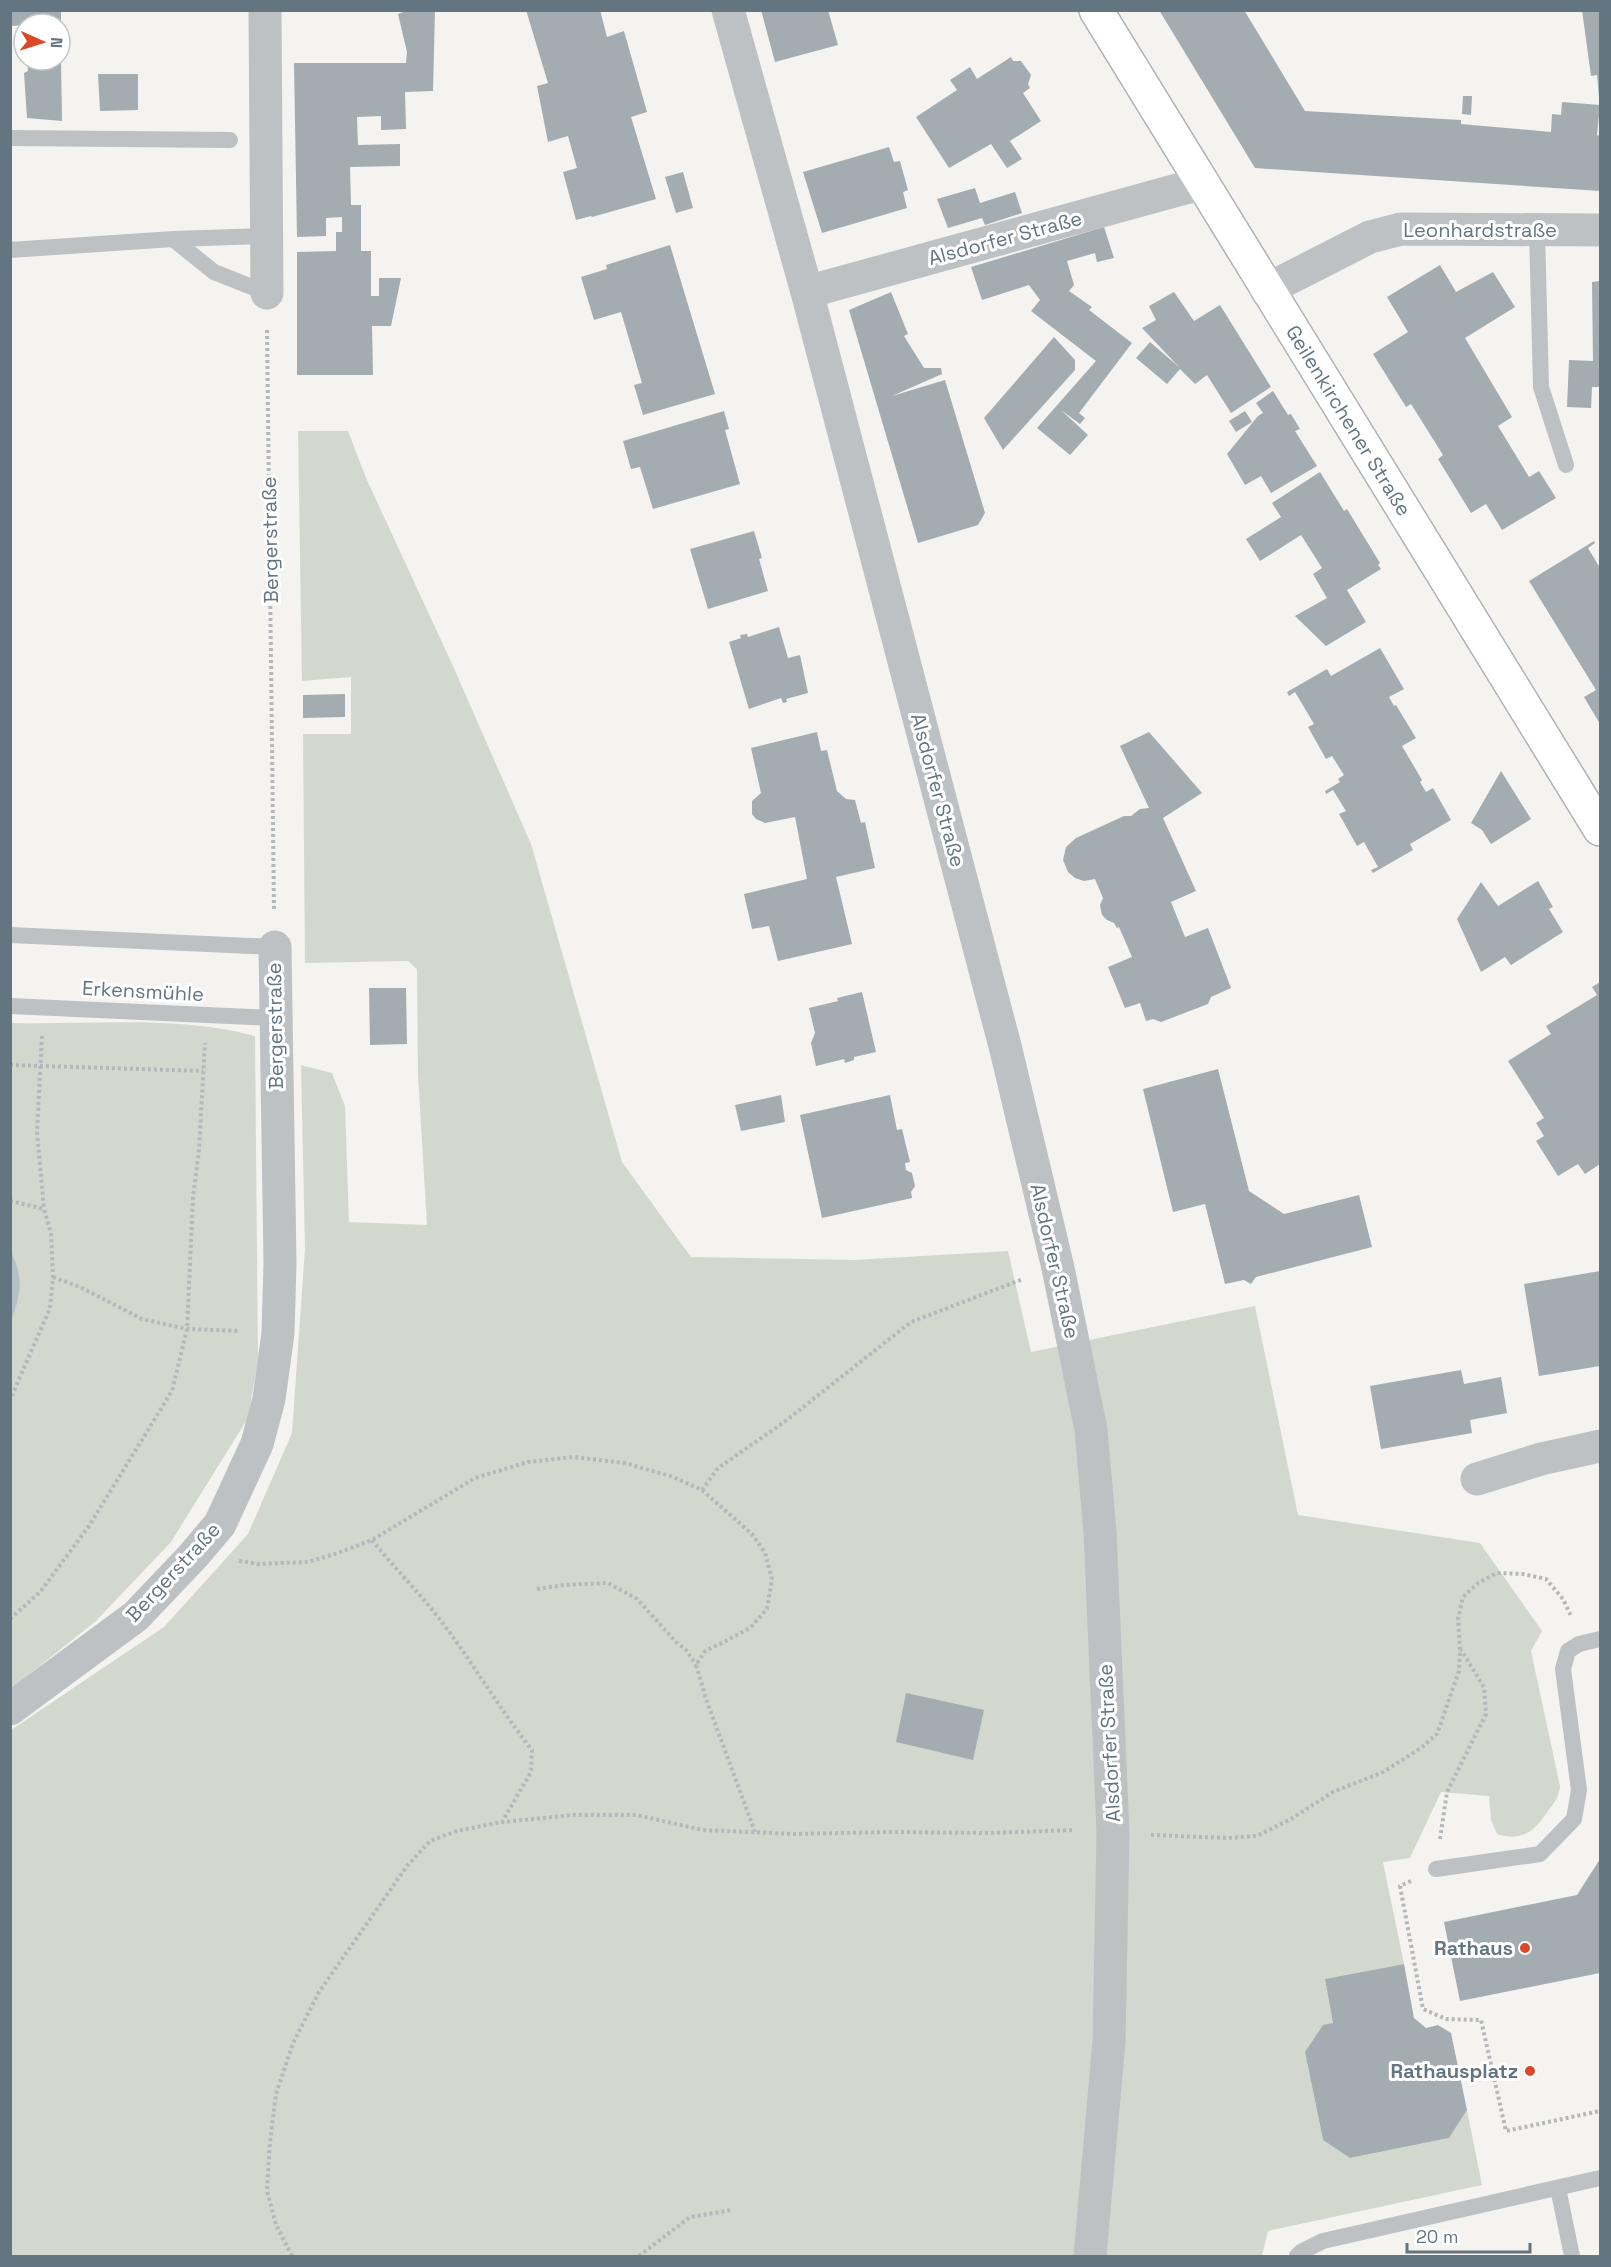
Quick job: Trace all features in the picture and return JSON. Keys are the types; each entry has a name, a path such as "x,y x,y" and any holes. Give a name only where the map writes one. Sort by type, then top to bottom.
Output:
{"main road":[{"name":"Geilenkirchener Straße","path":"1095,10 1600,829"}],"street":[{"path":"265,10 267,293"},
{"name":"Alsdorfer Straße","path":"728,10 807,292 1006,1050 1058,1268 1091,1430 1100,1532 1113,1833 1109,2041 1090,2256"},
{"name":"Alsdorfer Straße","path":"807,292 1203,183"},
{"name":"Leonhardstraße","path":"1266,290 1383,232 1401,229 1600,230"},
{"name":"Bergerstraße","path":"10,1709 136,1616 193,1556 220,1524 257,1444 269,1399 278,1333 280,1251 274,947"},
{"path":"1477,1479 1541,1459 1600,1446"}],"lane":[{"path":"10,138 230,140"},
{"path":"1537,230 1541,387 1566,465"},
{"path":"10,250 173,239 266,236"},
{"path":"173,239 214,272 267,293"},
{"path":"10,935 274,947"},
{"name":"Erkensmühle","path":"10,1006 274,1018"},
{"path":"1436,1869 1540,1854 1574,1819 1579,1790 1563,1670 1568,1651 1579,1644 1600,1639"},
{"path":"1297,2256 1323,2241 1600,2178"},
{"path":"1558,2188 1572,2256"}],"path":[{"name":"Bergerstraße","path":"267,293 274,947"},
{"path":"10,1619 39,1592 89,1526 172,1391 187,1329 193,1197 199,1149 207,1015"},
{"path":"10,1400 50,1308 53,1277 51,1233 44,1209 37,1132 41,1048"},
{"path":"10,1065 203,1071"},
{"path":"10,1201 44,1209"},
{"path":"702,1490 718,1468 783,1424 911,1322 1003,1286 1058,1268"},
{"path":"53,1277 80,1287 142,1319 187,1329 278,1333"},
{"path":"193,1556 259,1564 308,1562 372,1540 475,1478 528,1462 573,1457 625,1463 673,1477 702,1490 752,1534 765,1553 772,1579 767,1609 751,1627 705,1651 696,1665"},
{"path":"372,1540 396,1571 439,1618 507,1718 532,1750 531,1772 502,1822"},
{"path":"292,2256 276,2225 267,2191 276,2094 293,2043 319,1992 407,1866 430,1841 457,1831 502,1822 573,1815 636,1815 703,1830 795,1834 989,1833 1071,1830 1227,1838 1257,1836 1291,1819 1333,1792 1383,1772 1421,1748 1437,1734 1459,1671 1458,1619 1463,1597 1478,1583 1497,1573 1523,1574 1546,1579 1563,1599 1573,1621 1579,1644"},
{"path":"537,1589 608,1583 637,1599 686,1650 696,1665 706,1699 755,1832"},
{"path":"1447,1792 1486,1714 1484,1688 1460,1649"},
{"path":"1407,1928 1423,2008 1446,2019 1481,2020 1506,2131 1600,2111"},
{"path":"639,2256 690,2217 732,2210"}],"shaded area":[{"path":"298,431 348,431 366,478 453,666 531,844 622,1162 691,1257 854,1260 1008,1251 1031,1352 1255,1306 1298,1515 1480,1543 1542,1631 1531,1651 1560,1786 1556,1799 1533,1829 1514,1837 1497,1834 1491,1820 1489,1796 1441,1792 1410,1858 1383,1862 1404,1964 1325,1979 1333,2023 1305,2052 1323,2140 1351,2158 1449,2138 1467,2110 1482,2185 1268,2231 1262,2256 11,2256 11,1730 164,1627 248,1534 292,1433 305,1248 301,1065 332,1073 345,1106 349,1222 427,1225 418,1075 417,969 408,961 305,963 303,734 351,734 351,677 302,681"},
{"path":"11,1023 164,1023 225,1029 255,1036 258,1361 248,1418 171,1542 96,1621 11,1689"},
{"path":"11,1252 18,1270 20,1286 11,1321"}],"building":[{"path":"10,10 61,10 61,12 12,12 12,26 10,26"},
{"path":"409,10 435,10 433,91 405,92 406,129 381,130 381,116 357,117 358,145 400,144 400,166 350,167 351,205 361,205 361,251 371,251 371,296 379,296 379,278 401,278 391,326 372,326 373,375 297,375 297,252 336,251 336,232 342,232 342,217 326,218 326,236 297,237 294,63 406,63 407,52 398,14"},
{"path":"526,10 600,10 607,37 624,31 647,112 631,117 656,199 576,220 563,172 577,168 568,136 548,142 537,86 548,83"},
{"path":"761,10 828,10 838,45 775,62"},
{"path":"1159,10 1244,10 1305,111 1461,120 1461,124 1551,132 1552,114 1561,115 1562,102 1600,105 1597,135 1600,136 1600,191 1255,168"},
{"path":"1582,10 1600,10 1600,97 1597,75 1591,76"},
{"path":"1011,57 1013,61 1021,61 1031,75 1028,84 1030,88 1023,93 1041,121 1010,141 1022,159 1007,168 991,144 949,168 916,117 957,90 950,80 970,67 977,79"},
{"path":"61,72 62,121 27,118 24,73"},
{"path":"98,74 138,74 138,110 100,111"},
{"path":"1463,96 1472,96 1471,115 1462,114"},
{"path":"889,147 894,162 900,161 908,190 903,192 907,208 822,233 803,172"},
{"path":"683,172 693,208 676,213 665,177"},
{"path":"975,188 980,203 1015,192 1022,213 985,225 982,218 948,228 937,199"},
{"path":"1104,227 1114,258 1097,262 1095,253 1067,261 1074,285 1069,291 1092,307 1089,310 1132,343 1079,413 1085,418 1080,424 1061,410 1088,435 1070,455 1037,428 1096,361 1031,311 1040,300 1029,285 982,300 971,267"},
{"path":"670,245 715,394 643,415 634,385 642,383 621,312 594,320 581,277 607,269 606,265"},
{"path":"1440,265 1456,292 1493,272 1515,307 1465,338 1512,417 1498,426 1529,477 1539,471 1556,498 1502,530 1486,504 1471,513 1438,459 1443,455 1411,404 1406,407 1373,354 1408,332 1387,297"},
{"path":"1600,281 1600,387 1592,387 1591,408 1567,407 1569,360 1593,361 1592,282"},
{"path":"891,292 908,334 904,336 924,368 941,368 942,374 892,396 945,380 985,513 978,525 918,543 849,310"},
{"path":"1174,292 1194,321 1220,305 1271,387 1231,413 1207,375 1195,384 1180,369 1167,384 1136,358 1150,342 1179,367 1142,328 1156,320 1149,306"},
{"path":"1054,337 1075,360 1075,370 1003,450 984,418"},
{"path":"1273,391 1300,429 1295,431 1317,466 1271,493 1261,476 1245,485 1227,454 1263,413 1256,403"},
{"path":"724,411 729,429 725,430 740,484 653,509 640,467 631,469 623,441"},
{"path":"1245,411 1252,422 1236,432 1229,421"},
{"path":"1320,472 1344,511 1347,509 1380,563 1378,565 1381,569 1347,590 1366,622 1326,646 1295,616 1327,598 1313,574 1322,568 1301,535 1260,561 1246,539 1281,517 1272,503"},
{"path":"754,531 768,591 708,609 690,549"},
{"path":"1594,541 1595,543 1588,548 1600,568 1600,724 1584,697 1596,690 1529,581"},
{"path":"779,627 788,658 800,655 808,693 786,699 787,702 783,703 781,698 749,709 729,642 741,638 740,635 747,634 748,637"},
{"path":"1380,648 1404,689 1389,697 1416,738 1402,746 1422,780 1420,782 1426,792 1433,788 1451,820 1410,844 1413,850 1373,873 1371,870 1378,867 1364,842 1357,846 1339,814 1346,811 1333,790 1326,794 1325,791 1340,782 1338,779 1344,775 1332,756 1326,759 1308,727 1314,724 1295,692 1289,696 1287,692 1327,669 1331,676"},
{"path":"345,694 345,717 303,718 303,695"},
{"path":"817,732 821,751 827,750 837,791 846,799 855,800 861,823 865,822 875,868 836,877 852,944 778,961 769,926 752,929 744,894 807,879 795,817 765,823 756,819 752,814 752,801 761,793 751,748"},
{"path":"1149,732 1202,793 1163,818 1196,891 1171,902 1185,937 1208,928 1231,988 1211,997 1208,1004 1161,1022 1153,1019 1146,1021 1140,1003 1125,1008 1108,967 1132,957 1119,927 1117,928 1114,923 1102,915 1100,905 1103,898 1095,879 1084,881 1075,878 1068,872 1063,860 1066,847 1076,838 1124,816 1131,816 1140,809 1149,808 1120,746"},
{"path":"1501,771 1531,819 1491,844 1482,830 1471,823"},
{"path":"1538,881 1553,907 1549,909 1563,932 1511,965 1505,957 1481,972 1457,919 1481,882 1498,906"},
{"path":"1600,982 1600,1164 1585,1174 1578,1164 1558,1176 1536,1141 1544,1136 1536,1123 1544,1118 1508,1061 1551,1034 1546,1026 1597,995 1592,987"},
{"path":"369,988 406,988 407,1044 370,1045"},
{"path":"862,992 876,1052 854,1057 854,1060 845,1063 844,1059 816,1066 811,1043 815,1033 809,1008"},
{"path":"1218,1069 1249,1191 1284,1214 1359,1195 1372,1247 1256,1277 1251,1284 1244,1280 1225,1284 1205,1204 1173,1212 1143,1089"},
{"path":"781,1095 785,1122 741,1131 735,1105"},
{"path":"890,1095 897,1130 902,1129 910,1162 905,1163 906,1170 912,1173 915,1186 911,1192 912,1198 822,1218 800,1115"},
{"path":"1600,1271 1600,1366 1539,1376 1524,1284"},
{"path":"1461,1370 1464,1384 1501,1377 1507,1413 1470,1420 1472,1433 1381,1449 1370,1386"},
{"path":"906,1693 984,1710 973,1760 896,1742"},
{"name":"Rathaus","path":"1600,1859 1600,1973 1460,2001 1444,1922 1577,1895"},
{"path":"1404,1964 1414,2018 1426,2028 1438,2025 1451,2033 1467,2110 1449,2138 1350,2158 1323,2140 1305,2052 1323,2025 1333,2023 1325,1979"}],"place":[{"name":"Rathaus","path":"1525,1948"},
{"name":"Rathausplatz","path":"1530,2071"}]}
